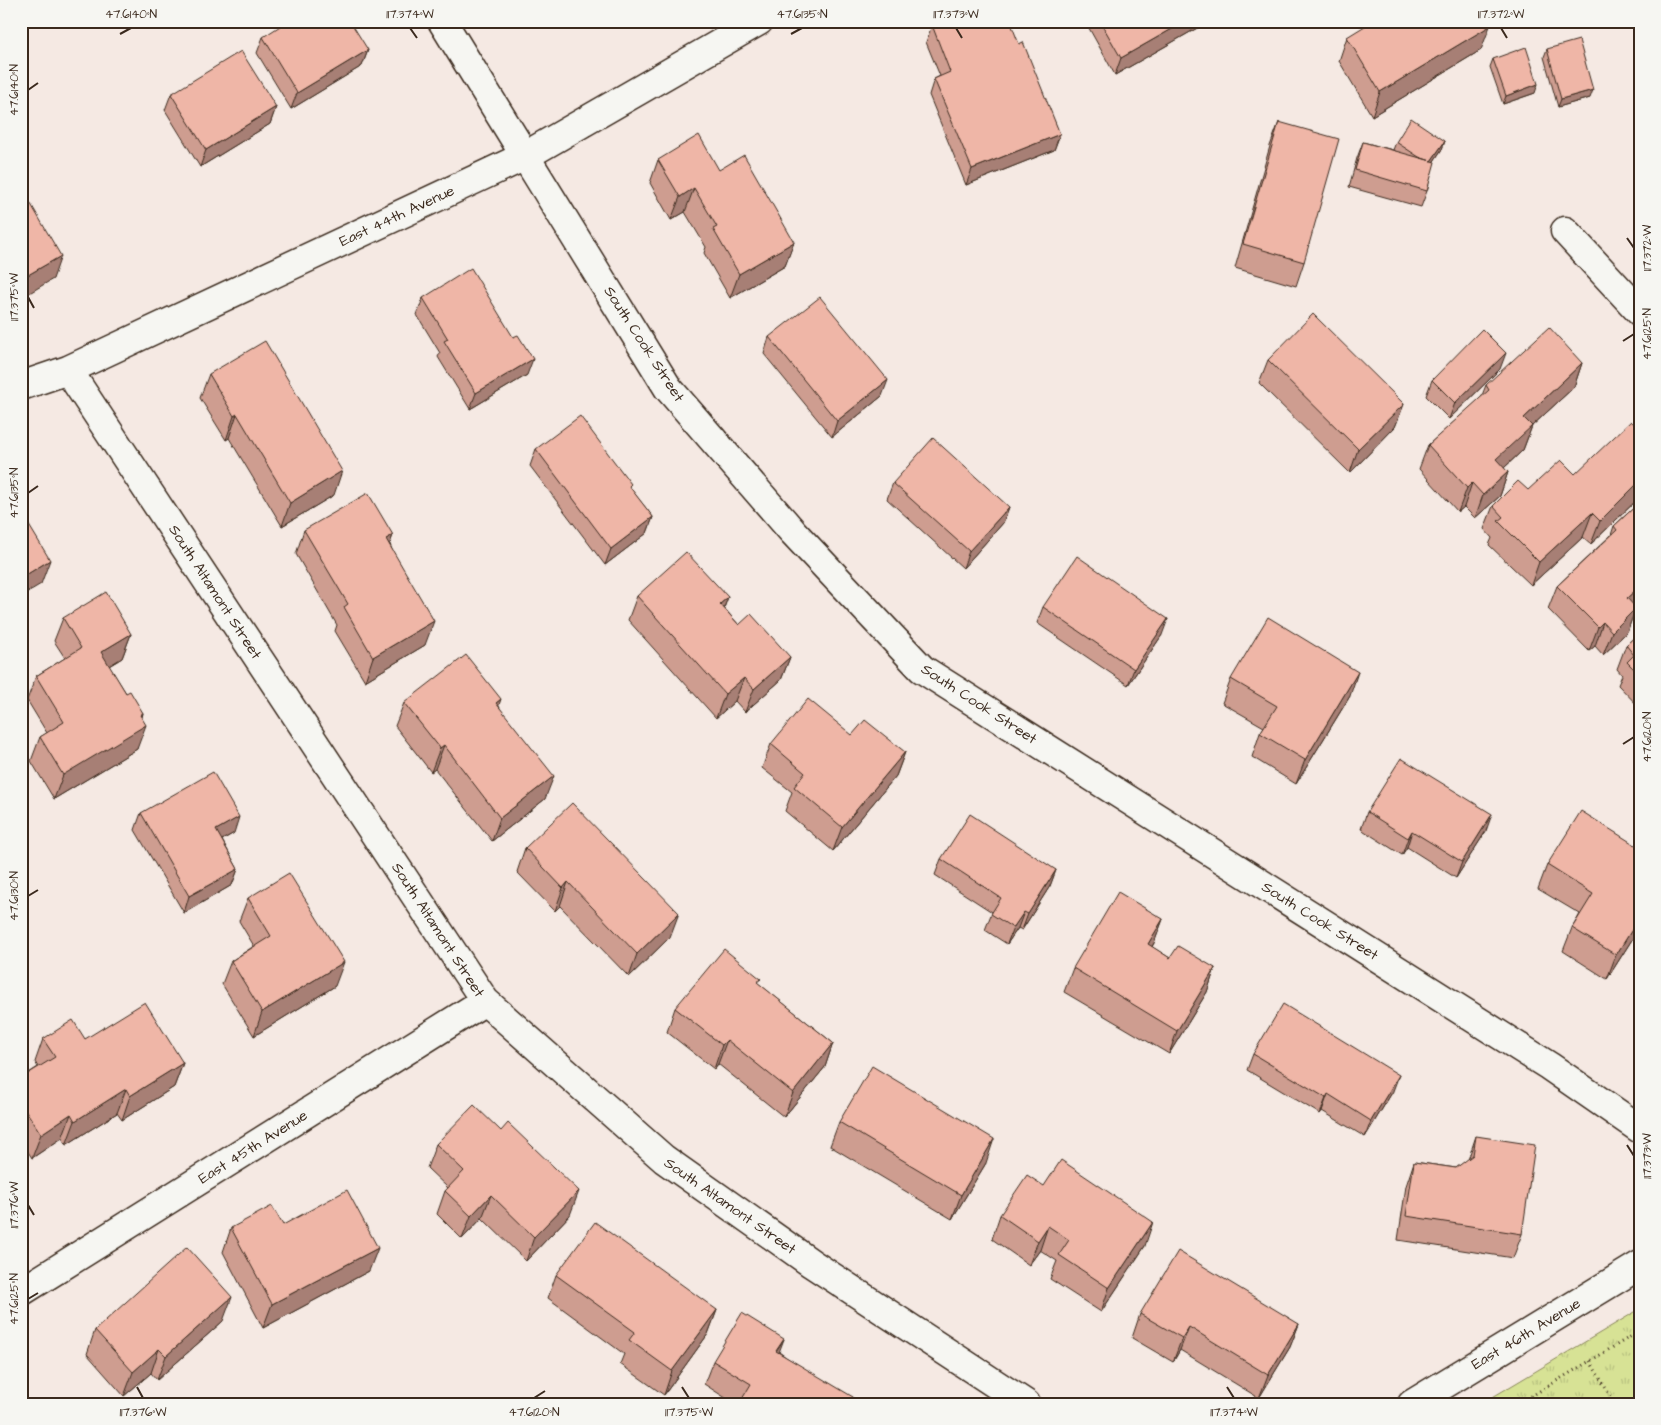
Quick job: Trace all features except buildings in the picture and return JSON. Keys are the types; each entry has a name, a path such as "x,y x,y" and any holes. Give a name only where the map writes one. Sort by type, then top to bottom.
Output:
{"street":[{"name":"South Cook Street","path":"442,21 668,388 793,532 922,669 1549,1066 1640,1129"},
{"name":"East 44th Avenue","path":"21,386 68,370 525,156 759,21"},
{"path":"1565,231 1640,312"},
{"name":"South Altamont Street","path":"68,370 485,1001 664,1159 811,1263 1026,1404"},
{"name":"East 45th Avenue","path":"21,1292 485,1001"},
{"name":"East 46th Avenue","path":"1412,1404 1640,1265"}],"path":[{"path":"1518,1404 1640,1331"},
{"path":"1590,1361 1615,1404"}],"green space":[{"path":"1640,1309 1640,1404 1481,1404"}]}
